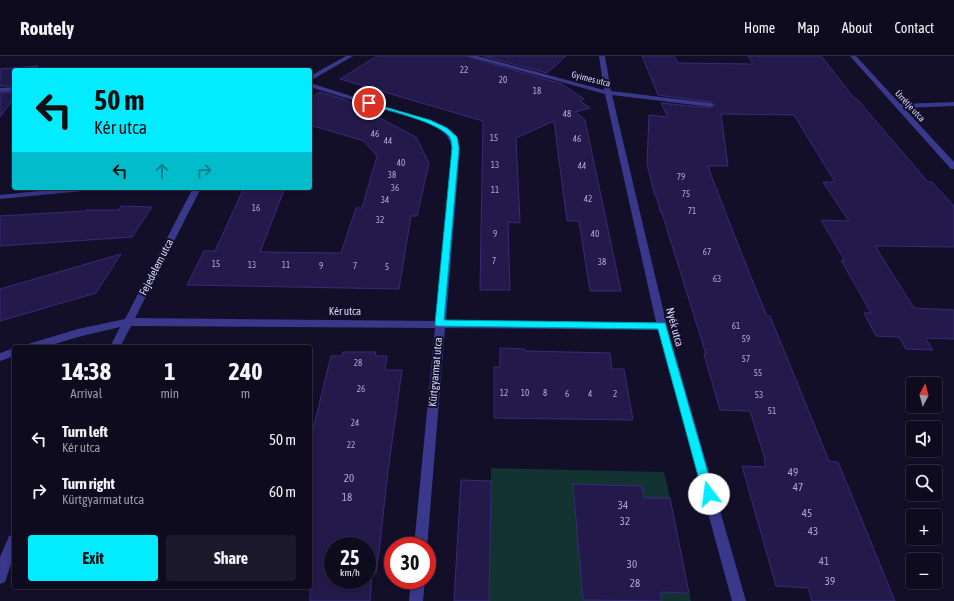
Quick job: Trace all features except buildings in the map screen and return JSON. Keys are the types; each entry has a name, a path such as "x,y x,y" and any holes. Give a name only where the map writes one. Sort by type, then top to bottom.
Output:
{"street":[{"path":"312,78 350,56"},
{"name":"Gyimes utca","path":"470,56 608,93 711,105"},
{"name":"Nyék utca","path":"602,56 608,93 662,326 739,601"},
{"name":"Úrrétje utca","path":"853,56 954,167"},
{"name":"Kürtgyarmat utca","path":"312,86 427,121 444,129 453,137 456,148 439,324 422,537"},
{"path":"0,90 12,89"},
{"path":"898,106 954,104"},
{"path":"0,197 72,190"},
{"name":"Fejedelem utca","path":"116,345 196,190"},
{"name":"Kér utca","path":"39,345 78,333 127,322 662,326"},
{"path":"0,357 12,353"},
{"path":"0,576 12,546"},
{"path":"416,601 417,589"}],"green space":[{"path":"491,468 664,472 670,498 644,498 642,486 573,484 583,600 633,601 489,601"},
{"path":"660,592 689,593 691,601 662,601"}],"route":[{"path":"369,103 427,121 444,129 453,137 456,148 439,324 662,326 709,494"}]}
